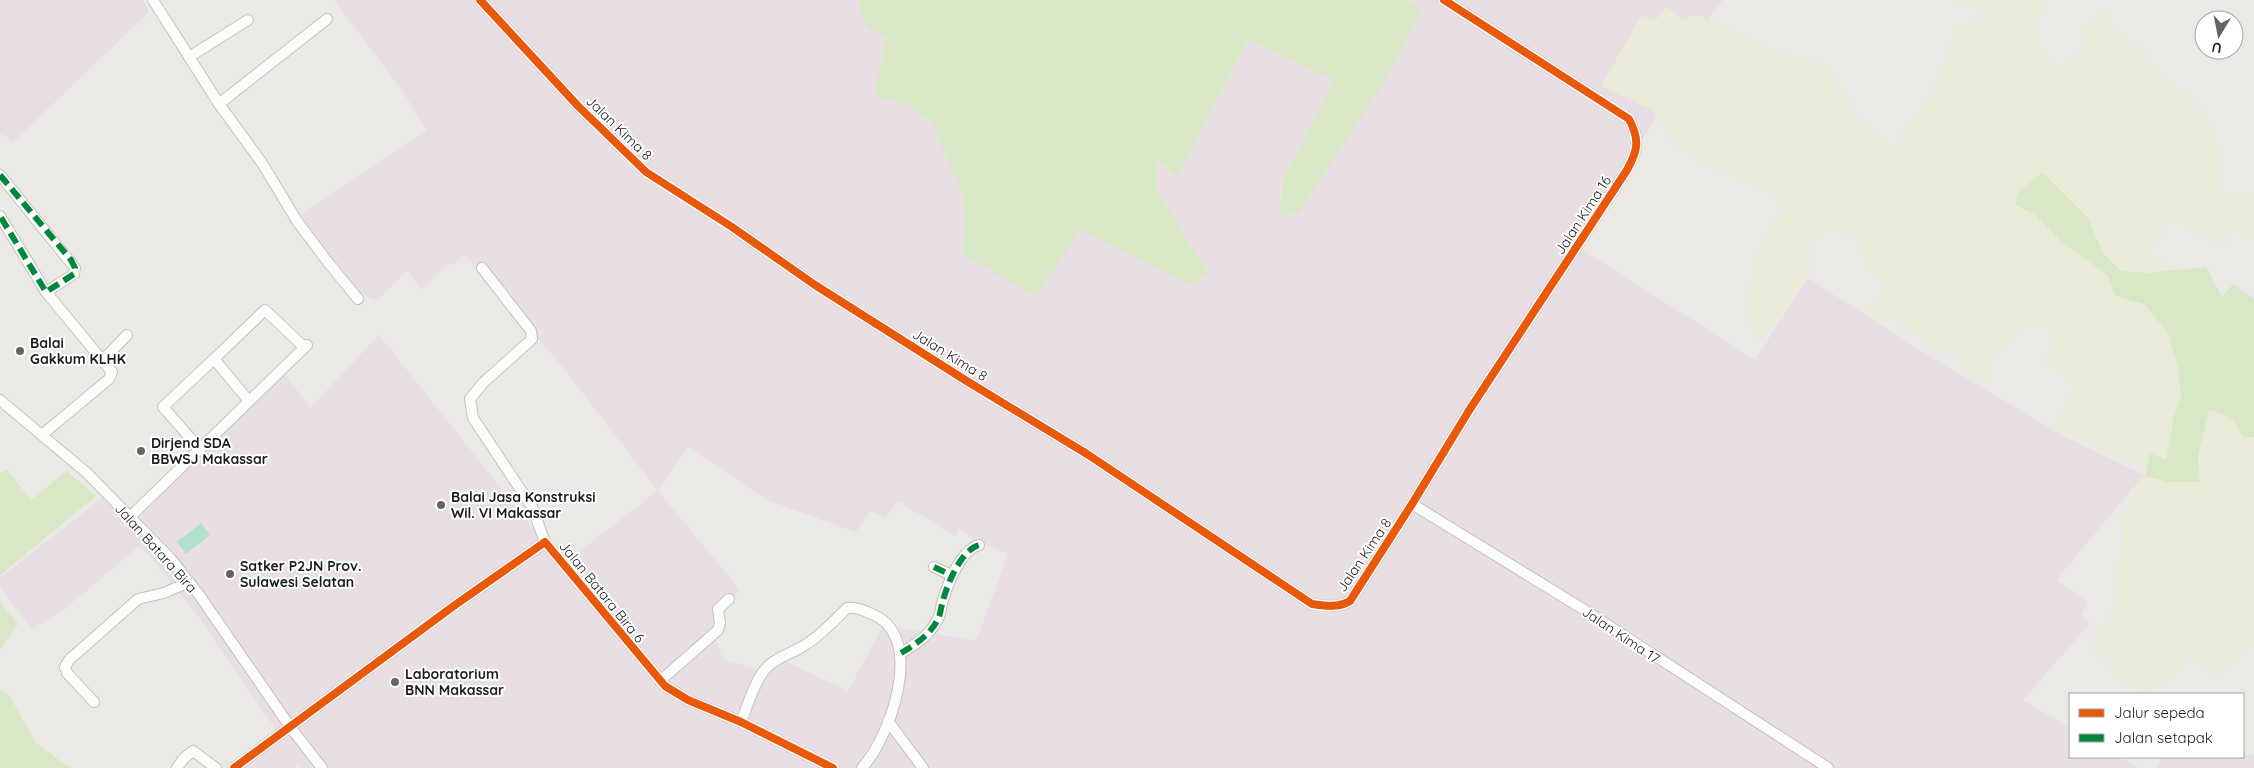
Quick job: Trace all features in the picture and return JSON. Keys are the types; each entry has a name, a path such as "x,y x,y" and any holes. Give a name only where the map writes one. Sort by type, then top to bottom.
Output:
{"street":[{"name":"Jalan Kima 8","path":"480,0 578,106 646,172 732,227 815,285 965,380 1087,454 1312,604 1344,605 1350,600 1412,504"},
{"name":"Jalan Kima 16","path":"1412,504 1470,409 1627,170 1634,157 1637,143 1636,132 1629,118 1444,0"},
{"path":"158,2 189,58 219,104 262,163 297,221 358,299"},
{"path":"219,104 327,19"},
{"path":"189,58 248,20"},
{"path":"0,175 75,268 74,274 46,292"},
{"path":"0,216 46,292 111,371 111,377 43,434"},
{"path":"482,268 531,331 532,339 482,383 470,399 473,418 532,507 545,542"},
{"path":"130,517 200,449 305,346 265,310 163,407 200,449"},
{"path":"103,360 127,335"},
{"path":"214,359 249,401"},
{"name":"Jalan Batara Bira","path":"0,400 43,434 87,473 189,582 291,728 322,768"},
{"name":"Jalan Kima 17","path":"1412,504 1583,609 1828,768"},
{"name":"Jalan Batara Bira 6","path":"234,768 291,728 455,605 545,542 665,686 688,700 741,722 816,764 833,768"},
{"path":"901,653 924,638 939,618 952,575 969,551 979,545"},
{"path":"934,566 952,575"},
{"path":"94,702 67,673 65,667 69,660 138,599 164,593 189,582"},
{"path":"660,681 718,630 720,623 718,610 728,599"},
{"path":"741,722 761,675 767,668 788,652 803,646 818,636 846,608 858,608 881,619 890,626 901,653 900,674 888,721 874,751 862,768"},
{"path":"888,721 923,768"},
{"path":"177,768 183,759 194,751 216,768"}],"shaded area":[{"path":"0,0 143,0 149,12 12,143 3,133 0,135"},
{"path":"334,0 857,0 867,27 886,37 874,95 909,106 932,124 965,202 962,254 1081,230 1191,285 1210,271 1190,245 1158,191 1156,159 1178,175 1248,40 1335,80 1283,179 1279,218 1421,10 1408,0 1723,0 1702,27 1656,117 1581,240 1584,251 1755,360 1808,278 1921,351 2061,435 2144,475 2056,580 2088,602 2081,614 2089,624 2023,700 2069,727 2069,758 2121,758 2138,768 302,768 299,764 293,768 228,768 276,730 198,616 148,554 138,547 67,607 32,629 0,587 0,578 103,497 131,529 160,496 285,373 310,408 379,335 536,532 572,557 658,491 562,366 464,254 452,266 449,262 421,290 407,270 377,301 349,287 298,219 308,210 427,130 401,89","holes":["688,447 767,500 856,532 870,511 885,518 898,501 955,536 959,528 973,539 1008,554 975,640 883,626 848,691 772,655 757,670 723,659 714,635 725,620 720,614 740,590 658,491"]},
{"path":"2244,754 2254,755 2254,768 2156,768 2163,758 2244,758"}],"green space":[{"path":"857,0 1408,0 1421,10 1382,86 1299,212 1279,218 1283,179 1334,80 1248,40 1177,176 1156,159 1158,191 1190,245 1210,272 1191,285 1081,230 1035,296 962,254 965,202 932,124 909,106 874,95 886,38 867,27"},
{"path":"1955,0 2047,0 2033,29 2043,56 2058,67 2074,61 2088,47 2081,36 2105,10 2112,24 2139,49 2168,81 2193,101 2213,127 2222,179 2215,193 2240,197 2254,192 2254,240 2231,225 2223,244 2170,218 2148,253 2172,269 2147,273 2121,271 2103,253 2088,218 2017,205 2034,214 2062,242 2108,276 2115,296 2144,304 2168,333 2178,367 2181,396 2173,420 2166,461 2150,454 2147,468 2138,467 2057,427 2064,408 2079,390 2066,375 2043,360 2056,340 2055,327 2021,323 2010,343 1993,356 1986,365 1991,371 1989,386 1962,371 1965,359 1952,348 1944,356 1895,315 1883,322 1864,311 1866,304 1874,308 1887,281 1869,270 1865,263 1862,246 1855,238 1832,228 1818,233 1811,245 1807,260 1814,267 1785,311 1762,339 1749,325 1747,309 1755,264 1761,245 1774,225 1788,211 1769,191 1708,165 1670,138 1669,127 1650,109 1601,86 1641,16 1656,20 1666,6 1683,21 1696,14 1756,44 1828,67 1859,121 1893,149 1930,99 1948,60 1953,36 1959,25 1991,21 1993,12"},
{"path":"2042,172 2088,218 2103,253 2121,271 2147,273 2206,267 2222,297 2233,284 2254,299 2254,437 2243,437 2234,422 2209,410 2198,455 2200,482 2168,482 2145,476 2150,453 2166,460 2173,420 2181,396 2178,367 2168,333 2144,304 2115,296 2108,276 2062,242 2034,214 2016,205 2017,194"},
{"path":"2209,410 2224,414 2238,425 2243,437 2254,437 2254,483 2246,496 2254,506 2254,639 2218,674 2191,656 2173,674 2150,690 2133,689 2089,644 2109,621 2118,590 2113,576 2125,547 2123,517 2138,482 2144,475 2200,482 2199,453"},
{"path":"7,470 31,500 67,471 96,496 0,575 0,473"},
{"path":"201,523 210,535 186,554 177,542"},
{"path":"0,602 18,624 0,650"},
{"path":"0,690 10,697 36,743 70,768 0,768"}],"marked path":[{"path":"0,175 71,260 75,268 74,274 46,292 0,216"},
{"path":"901,653 922,639 935,625 948,585 956,568 966,553 979,545"},
{"path":"934,567 951,575"}],"cycle path":[{"path":"480,0 578,106 646,172 732,227 815,285 965,380 1087,454 1312,604 1332,606 1350,601 1470,409 1634,157 1636,139 1629,119 1444,0"},
{"path":"234,768 455,605 545,542 665,686 688,700 741,722 833,768"}],"place":[{"name":"Balai Gakkum KLHK","path":"20,351"},
{"name":"Dirjend SDA BBWSJ Makassar","path":"141,451"},
{"name":"Balai Jasa Konstruksi Wil. VI Makassar","path":"441,505"},
{"name":"Satker P2JN Prov. Sulawesi Selatan","path":"230,574"},
{"name":"Laboratorium BNN Makassar","path":"395,682"}]}
